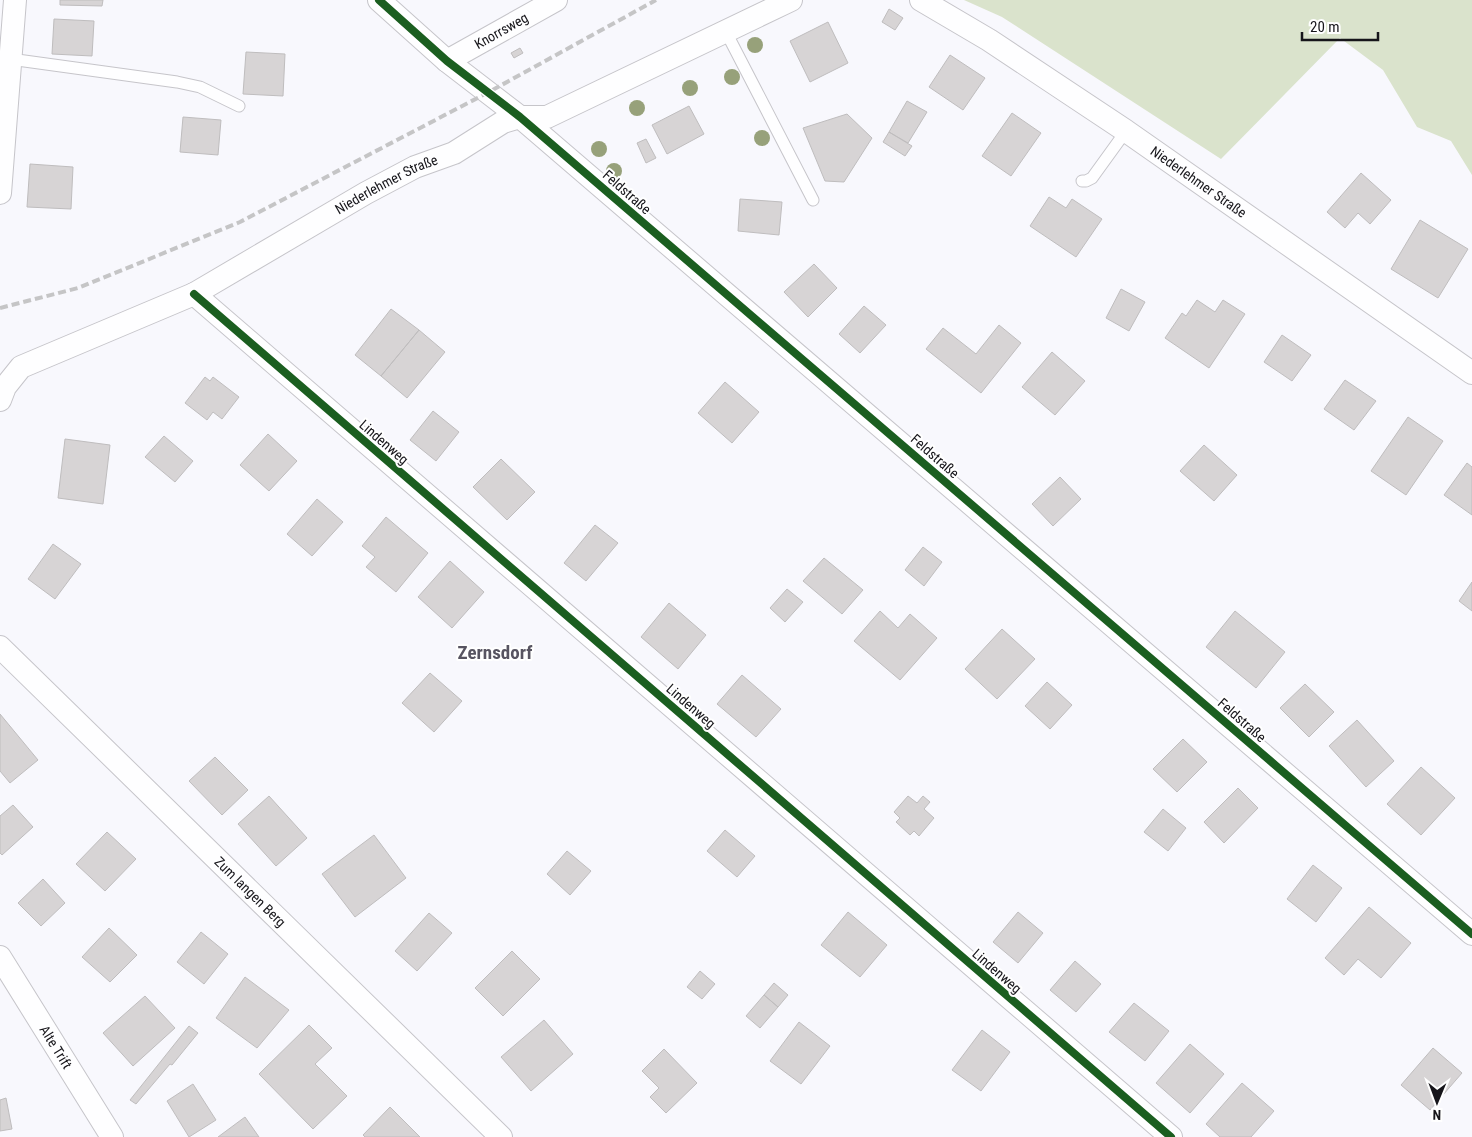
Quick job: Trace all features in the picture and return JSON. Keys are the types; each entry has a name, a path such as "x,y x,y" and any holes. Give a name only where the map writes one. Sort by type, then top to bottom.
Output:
{"street":[{"path":"0,194 15,0"},
{"name":"Feldstraße","path":"379,0 447,61 520,117 1472,934"},
{"name":"Knorrsweg","path":"447,61 556,0"},
{"name":"Niederlehmer Straße","path":"0,400 5,387 21,367 194,294 366,193 415,167 454,153 503,122 520,117 547,117 791,0"},
{"name":"Niederlehmer Straße","path":"921,0 989,40 1126,131 1472,373"},
{"name":"Lindenweg","path":"194,294 1171,1137"},
{"name":"Zum langen Berg","path":"0,648 501,1137"},
{"name":"Alte Trift","path":"0,957 112,1137"}],"lane":[{"path":"726,32 814,200"},
{"path":"10,59 177,82 200,87 239,106"},
{"path":"1082,181 1092,178 1126,131"}],"green space":[{"path":"964,0 1472,0 1472,175 1451,141 1417,127 1383,70 1340,38 1221,159 1002,17"}],"building":[{"path":"60,0 103,0 102,6 60,5"},
{"path":"889,9 903,18 895,30 882,22"},
{"path":"54,19 94,21 92,56 52,54"},
{"path":"828,22 848,63 810,82 790,41"},
{"path":"520,48 523,53 514,58 511,53"},
{"path":"246,52 285,54 283,96 243,94"},
{"path":"950,55 985,78 963,110 929,87"},
{"path":"907,101 927,112 908,143 889,132"},
{"path":"689,106 704,134 667,154 652,125"},
{"path":"1012,113 1041,133 1011,176 982,156"},
{"path":"847,114 872,138 844,182 825,181 803,128"},
{"path":"183,117 221,120 218,155 180,152"},
{"path":"889,132 912,146 905,156 883,142"},
{"path":"646,139 656,158 646,163 637,143"},
{"path":"30,164 73,167 71,209 27,207"},
{"path":"1361,173 1391,200 1370,224 1358,213 1345,228 1327,212"},
{"path":"1049,197 1066,208 1072,199 1102,219 1076,257 1030,226"},
{"path":"740,199 782,202 779,235 738,231"},
{"path":"1420,220 1468,249 1438,298 1391,269"},
{"path":"814,264 837,288 808,317 784,292"},
{"path":"1121,289 1145,302 1129,331 1106,318"},
{"path":"1197,300 1215,312 1223,300 1245,314 1209,368 1165,338 1182,313 1186,316"},
{"path":"864,306 886,325 860,353 839,334"},
{"path":"391,309 419,330 381,376 355,355"},
{"path":"999,325 1021,343 981,393 926,349 943,328 976,354"},
{"path":"419,330 445,352 407,398 381,376"},
{"path":"1282,335 1311,355 1292,381 1264,362"},
{"path":"1052,352 1085,381 1055,415 1022,387"},
{"path":"205,377 210,381 213,377 239,397 222,419 213,412 207,420 185,403"},
{"path":"1345,380 1376,401 1354,430 1324,409"},
{"path":"725,382 759,412 732,443 698,413"},
{"path":"433,411 459,432 436,461 410,440"},
{"path":"1408,417 1443,441 1406,495 1371,471"},
{"path":"268,434 297,461 269,491 240,465"},
{"path":"164,436 193,461 175,482 145,457"},
{"path":"65,439 110,445 103,504 58,498"},
{"path":"1204,445 1237,475 1214,501 1180,471"},
{"path":"501,459 535,492 507,520 473,487"},
{"path":"1467,463 1472,467 1472,515 1444,495"},
{"path":"1060,477 1081,499 1053,526 1032,504"},
{"path":"317,499 343,522 312,556 287,534"},
{"path":"386,517 428,553 396,592 366,567 375,557 362,546"},
{"path":"595,525 618,543 586,581 564,563"},
{"path":"53,544 81,564 55,599 28,579"},
{"path":"923,547 942,562 924,586 905,570"},
{"path":"824,558 863,590 842,614 803,581"},
{"path":"450,561 484,592 452,628 418,597"},
{"path":"1472,582 1472,611 1459,601"},
{"path":"787,589 803,602 785,622 770,608"},
{"path":"669,603 706,635 678,669 641,637"},
{"path":"880,611 898,628 910,614 937,638 900,680 854,641"},
{"path":"1235,611 1285,652 1256,688 1206,647"},
{"path":"1002,629 1035,659 997,699 965,669"},
{"path":"430,673 462,701 434,732 402,703"},
{"path":"742,675 781,709 756,737 717,704"},
{"path":"1047,682 1072,705 1050,729 1025,706"},
{"path":"1305,684 1334,712 1309,737 1280,708"},
{"path":"0,714 38,760 10,783 0,771"},
{"path":"1357,720 1394,761 1366,787 1329,746"},
{"path":"1183,739 1207,762 1177,792 1153,769"},
{"path":"215,757 248,790 222,815 189,781"},
{"path":"1421,767 1455,798 1421,835 1387,804"},
{"path":"1238,788 1258,808 1224,843 1204,822"},
{"path":"269,796 307,838 276,866 238,824"},
{"path":"908,796 917,803 923,796 930,802 924,809 934,818 919,836 914,831 910,835 896,822 900,818 894,812"},
{"path":"13,805 33,827 2,855 0,853 0,816"},
{"path":"1163,809 1186,828 1168,851 1144,832"},
{"path":"725,830 755,856 737,877 707,851"},
{"path":"107,832 136,859 105,891 76,864"},
{"path":"374,835 406,878 355,917 322,874"},
{"path":"567,851 591,871 570,895 547,874"},
{"path":"1313,865 1342,888 1316,922 1287,899"},
{"path":"43,879 65,903 41,926 18,903"},
{"path":"1369,907 1411,943 1381,978 1358,959 1344,975 1325,958"},
{"path":"848,912 887,945 860,977 821,945"},
{"path":"1018,912 1043,933 1018,963 993,942"},
{"path":"429,913 452,933 417,971 395,951"},
{"path":"109,928 137,955 110,982 82,957"},
{"path":"201,932 228,954 204,984 177,962"},
{"path":"512,951 540,979 503,1016 475,988"},
{"path":"1075,961 1101,984 1076,1012 1050,990"},
{"path":"700,971 715,984 702,999 687,987"},
{"path":"245,977 289,1010 257,1048 216,1018"},
{"path":"774,983 788,995 778,1007 764,995"},
{"path":"764,995 778,1007 760,1028 746,1016"},
{"path":"145,996 175,1028 133,1066 103,1033"},
{"path":"1134,1003 1169,1031 1145,1061 1109,1032"},
{"path":"544,1020 573,1054 531,1091 501,1057"},
{"path":"799,1022 830,1046 801,1084 770,1061"},
{"path":"309,1025 332,1048 315,1064 347,1096 313,1129 259,1074"},
{"path":"189,1026 198,1033 136,1104 130,1100"},
{"path":"982,1030 1010,1052 981,1091 952,1070"},
{"path":"1190,1044 1224,1074 1190,1113 1156,1083"},
{"path":"1433,1048 1462,1073 1430,1110 1401,1085"},
{"path":"664,1049 697,1083 666,1113 650,1097 659,1088 642,1071"},
{"path":"1242,1083 1274,1111 1251,1137 1220,1137 1206,1124"},
{"path":"193,1084 216,1120 189,1137 167,1101"},
{"path":"6,1098 12,1129 0,1131 0,1100"},
{"path":"390,1107 420,1137 365,1137 363,1135"},
{"path":"245,1117 259,1137 218,1137"}],"railway":[{"path":"0,308 78,288 240,222 487,93 656,0"}],"cycle path":[{"path":"379,0 447,61 520,117 1472,934"},
{"path":"194,294 1171,1137"}],"district":[{"name":"Zernsdorf","path":"495,652"}]}
